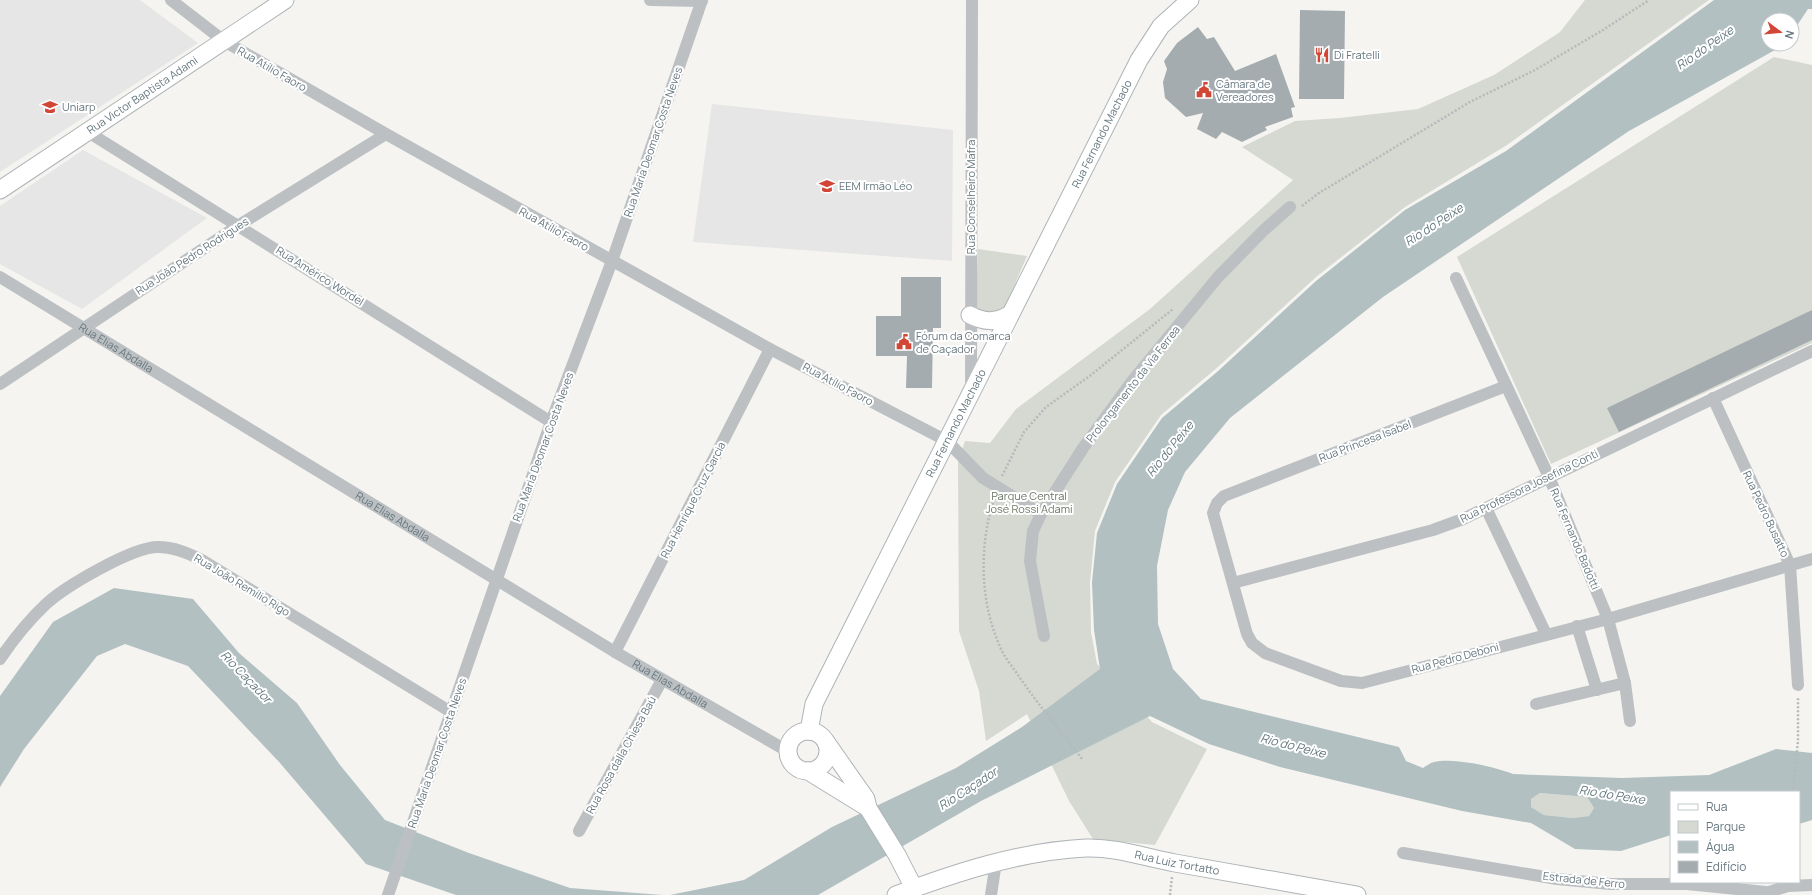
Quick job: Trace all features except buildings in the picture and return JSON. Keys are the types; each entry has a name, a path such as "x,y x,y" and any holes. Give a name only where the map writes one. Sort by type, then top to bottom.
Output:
{"main road":[{"name":"Rua Victor Baptista Adami","path":"0,190 285,0"},
{"name":"Rua Fernando Machado","path":"809,731 814,704 1139,60 1161,26 1190,0"},
{"path":"970,315 980,320 990,322 1000,320 1009,315"},
{"path":"868,809 808,771 796,768 792,763 789,752 792,740 797,735 809,731 821,736 866,799 868,809 897,855 914,888"},
{"path":"808,771 819,768 824,764 828,753 825,741"},
{"name":"Rua Luiz Tortatto","path":"896,895 996,862 1050,852 1088,848 1121,850 1173,863 1357,895"}],"street":[{"name":"Rua Atílio Faoro","path":"171,0 224,41 386,134 770,349 947,441 963,456 973,469 998,487 1041,514"},
{"path":"650,0 702,0"},
{"name":"Rua Maria Deomar Costa Neves","path":"388,895 551,422 612,261 702,0"},
{"name":"Rua Conselheiro Mafra","path":"971,395 970,315 972,0"},
{"name":"Rua Américo Wordel","path":"88,132 239,225 551,422"},
{"name":"Rua João Pedro Rodrigues","path":"0,384 239,225 386,134"},
{"name":"Prolongamento da Via Ferrea","path":"1044,636 1030,561 1033,531 1041,514 1083,448 1133,380 1218,277 1263,231 1295,207"},
{"name":"Rua Elias Abdalla","path":"0,277 615,652 789,752"},
{"name":"Rua Fernando Badotti","path":"1456,278 1549,476 1608,619 1625,683 1630,721"},
{"name":"Rua Henrique Cruz Garcia","path":"615,652 770,349"},
{"name":"Rua Professora Josefina Conti","path":"1232,583 1433,530 1463,519 1549,476 1812,351"},
{"name":"Rua Princesa Isabel","path":"1224,496 1506,386"},
{"name":"Rua Pedro Busatto","path":"1713,398 1790,565 1798,685"},
{"name":"Rua Pedro Deboni","path":"1224,496 1217,503 1213,513 1247,634 1252,643 1265,653 1341,681 1362,683 1608,619 1812,559"},
{"path":"1486,508 1546,634"},
{"name":"Rua João Remílio Rigo","path":"0,659 9,645 41,609 66,589 112,562 136,552 157,547 179,550 202,560 451,712"},
{"path":"1578,626 1597,690"},
{"name":"Rua Rosa dalla Chiesa Baú","path":"579,831 662,680"},
{"path":"1536,704 1625,683"},
{"name":"Estrada de Ferro","path":"1403,853 1564,880 1610,884 1687,884 1762,893"},
{"path":"991,895 996,862"},
{"path":"1762,893 1788,886 1812,885"}],"path":[{"path":"1295,207 1470,102 1534,70 1603,30 1648,0"},
{"path":"1083,760 1037,703 1004,654 991,623 984,582 985,539 1004,468 1024,432 1046,407 1091,375 1176,307"},
{"path":"1793,791 1798,741 1798,685"}],"shaded area":[{"name":"Uniarp","path":"0,0 140,0 198,43 0,172"},
{"name":"EEM Irmão Léo","path":"712,104 953,130 952,261 693,242"},
{"path":"83,150 207,218 82,309 0,264 0,206"}],"green space":[{"name":"Parque Central José Rossi Adami","path":"1585,0 1709,0 1507,145 1405,207 1316,277 1219,366 1161,415 1115,482 1095,531 1090,583 1091,632 1097,664 1152,722 1207,749 1155,845 1093,839 1069,801 1027,714 986,741 979,691 959,631 958,461 965,441 990,443 1016,409 1150,309 1293,180 1242,147 1295,121 1340,118 1418,109 1494,75 1560,32"},
{"path":"1774,57 1812,65 1812,343 1551,464 1457,257"},
{"path":"978,249 1027,256 1004,310 980,316 976,306"},
{"path":"1540,793 1587,797 1594,808 1589,816 1573,818 1544,815 1531,807 1531,799"}],"water":[{"path":"1714,0 1812,0 1812,9 1808,9 1800,21 1800,12 1760,12 1760,52 1771,52 1629,131 1383,297 1230,418 1185,472 1168,510 1157,566 1158,624 1173,669 1201,699 1399,747 1406,761 1423,768 1434,762 1452,761 1496,768 1513,774 1622,778 1709,775 1776,749 1812,753 1812,820 1800,824 1800,791 1670,791 1670,835 1621,851 1575,849 1531,823 1462,811 1280,767 1209,744 1150,716 981,801 818,895 670,895 744,880 832,827 956,768 1022,727 1100,669 1094,630 1092,582 1097,533 1117,484 1162,418 1217,372 1316,281 1405,210 1506,151","holes":["1540,793 1587,797 1594,808 1589,816 1573,818 1544,815 1531,807 1531,799"]},
{"name":"Rio Caçador","path":"114,588 193,599 239,653 297,703 340,765 385,820 469,853 570,888 663,895 456,895 366,864 280,763 188,666 125,644 97,656 24,749 0,787 0,696 53,622"}],"place":[{"name":"Di Fratelli","path":"1322,55"},
{"name":"Câmara de Vereadores","path":"1204,90"},
{"name":"Uniarp","path":"50,107"},
{"name":"EEM Irmão Léo","path":"827,186"},
{"name":"Fórum da Comarca de Caçador","path":"904,342"}],"water label":[{"name":"Rio do Peixe","path":"1705,48"},
{"name":"Rio do Peixe","path":"1434,225"},
{"name":"Rio do Peixe","path":"1170,449"},
{"name":"Rio do Peixe","path":"1293,746"},
{"name":"Rio do Peixe","path":"1612,795"}]}
